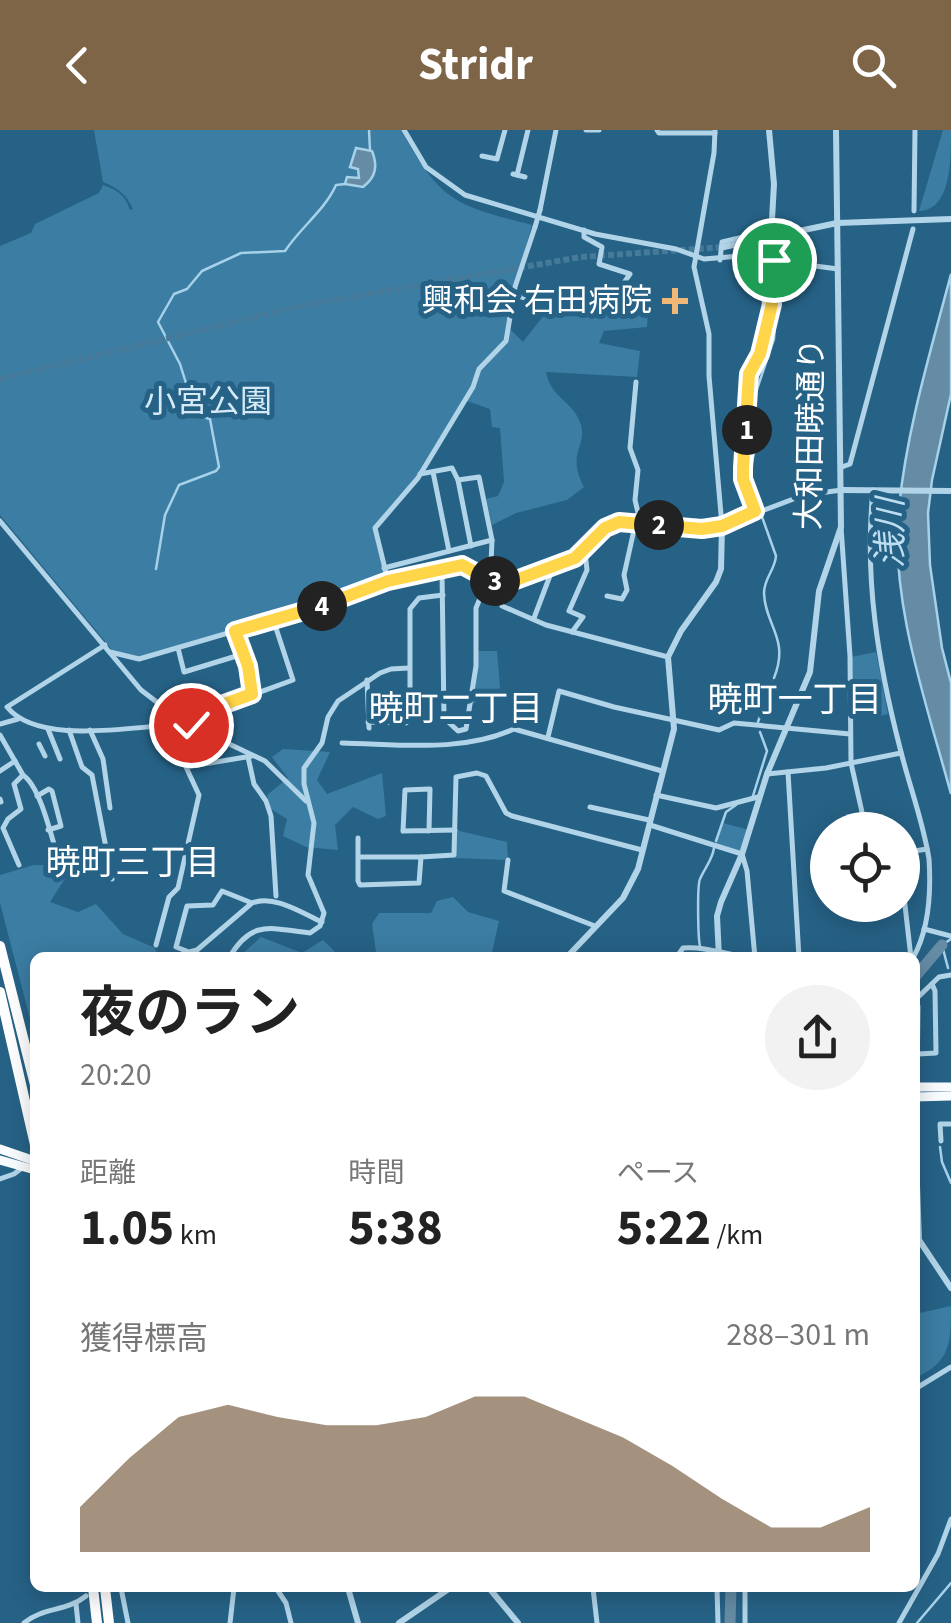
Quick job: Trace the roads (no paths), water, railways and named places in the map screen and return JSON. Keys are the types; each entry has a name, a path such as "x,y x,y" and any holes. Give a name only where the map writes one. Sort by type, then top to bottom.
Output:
{"highway":[{"path":"0,946 30,1065"},
{"path":"0,992 30,1123"},
{"path":"920,1091 951,1086"},
{"path":"920,1092 951,1096"},
{"path":"0,1149 30,1159"},
{"path":"0,1160 30,1169"},
{"path":"90,1592 97,1623"},
{"path":"106,1592 110,1623"}],"street":[{"path":"404,130 426,166 456,190 584,230 676,249 695,257 767,258 838,269"},
{"path":"482,156 497,159 505,130"},
{"path":"519,175 528,130"},
{"path":"388,581 375,528 420,474 474,387 479,369 506,341 513,294 540,210 556,130"},
{"path":"586,130 599,130"},
{"path":"571,952 630,887 638,869 671,746 674,721 668,657 721,568 722,526 708,376 711,353 694,266 714,153 714,132 657,130"},
{"path":"769,130 774,184 772,238"},
{"name":"大和田暁通り","path":"719,952 717,916 742,854 754,797 810,672 820,591 841,527 836,130"},
{"path":"914,210 915,130"},
{"path":"724,247 838,223 948,219"},
{"path":"842,467 850,464 914,229"},
{"path":"513,294 541,304 552,296 571,294 602,300 613,296 630,274 598,264 602,246 584,237 584,230"},
{"path":"720,260 722,242 748,236"},
{"path":"755,511 743,468 749,374 760,354 772,304 767,258"},
{"path":"606,596 622,598 627,590 624,576 638,521 638,470 630,448 636,382"},
{"path":"420,474 452,468 471,546"},
{"path":"433,472 449,551"},
{"path":"458,480 479,477 492,540 491,564"},
{"path":"876,490 870,558 874,625 883,682 927,849 930,881 925,929 915,952"},
{"path":"110,652 140,660 321,606 388,581 462,565 488,579 516,580 575,558 605,528 619,522 638,521 682,529 722,526 815,492 951,490"},
{"path":"0,522 141,690 183,722 274,768 311,806"},
{"path":"841,527 850,656 851,763 862,812"},
{"path":"384,568 492,540"},
{"path":"572,632 583,617 569,612 587,570 585,550"},
{"path":"442,571 444,718 458,731 466,729 481,598 488,579"},
{"path":"534,618 550,573"},
{"path":"367,680 368,724 406,723 410,710 410,609 419,598 443,594"},
{"path":"502,606 546,625 668,657"},
{"path":"191,725 208,710 293,680 272,619"},
{"path":"235,631 252,694"},
{"path":"7,707 105,644"},
{"path":"178,648 184,672 243,654"},
{"path":"234,952 258,929 310,933 322,922 322,906 308,875 314,823 304,768 324,743 328,717 338,702 391,668 409,668"},
{"path":"548,737 558,692 719,730 734,724 850,734"},
{"path":"0,700 18,719 48,728 90,730 183,722"},
{"path":"0,724 18,719"},
{"path":"48,728 60,759"},
{"path":"70,730 82,767 92,775 112,879"},
{"path":"90,730 103,759 110,808"},
{"path":"342,743 468,743 490,740 514,730 662,771"},
{"path":"0,736 30,780 61,868"},
{"path":"42,750 54,746"},
{"path":"766,774 901,753"},
{"path":"250,757 254,784 271,816 276,896"},
{"path":"156,944 168,897 178,888 199,795 186,766 250,757"},
{"path":"0,770 15,761"},
{"path":"788,772 799,952"},
{"path":"358,858 452,858 456,777 477,774 486,776 506,813 512,816 642,850"},
{"path":"20,865 3,828 21,809 14,784 23,775"},
{"path":"429,831 430,789 405,790 403,832 429,831 455,830"},
{"path":"37,796 52,791 61,826 48,830"},
{"path":"656,794 716,808 754,797"},
{"path":"590,807 649,822 742,854 747,871 753,952"},
{"path":"358,838 360,885 416,885 420,857"},
{"path":"920,850 927,849"},
{"path":"508,860 504,891 595,926"},
{"path":"252,903 222,892 212,905 187,906 176,947 197,950 252,903 267,900 322,922"},
{"path":"907,922 911,952"},
{"path":"925,929 951,936"},
{"path":"680,952 683,948 698,947 710,952"},
{"path":"920,995 941,976 951,975"},
{"path":"920,1050 936,1053 936,991 932,984"},
{"path":"941,1141 940,1124 951,1124"},
{"path":"0,1179 22,1168"},
{"path":"920,1244 951,1288"},
{"path":"920,1387 951,1367"},
{"path":"920,1585 938,1554 951,1519"},
{"path":"24,1623 36,1614 76,1604 90,1592"},
{"path":"123,1592 128,1623"},
{"path":"230,1623 234,1592"},
{"path":"279,1592 291,1623"},
{"path":"349,1592 358,1623"},
{"path":"400,1623 444,1592"},
{"path":"492,1592 514,1622"},
{"path":"594,1592 598,1623"},
{"path":"717,1592 718,1623"},
{"path":"745,1592 745,1623"},
{"path":"898,1623 916,1592"},
{"path":"76,1604 78,1623"}],"waterway":[{"path":"369,130 370,150"},
{"path":"156,569 165,515 179,485 219,467 210,419 196,415 180,364 158,322 174,294 187,289 202,271 241,253 285,251 326,203 336,185 345,184"},
{"path":"759,506 748,479 755,449 754,398 774,339 774,270"},
{"path":"761,514 776,556 764,593 778,642 774,678"},
{"path":"758,722 772,682"},
{"path":"752,799 767,751 760,732"},
{"path":"716,841 726,812 736,805"},
{"path":"700,946 699,883 714,848"},
{"path":"948,968 942,945 951,939"},
{"path":"920,971 942,945"},
{"path":"940,1147 951,1183"},
{"path":"917,1623 951,1583"},
{"path":"730,1623 731,1592"}],"tunnel":[{"path":"0,379 296,307 581,257 724,247"}],"place":[{"name":"興和会 右田病院","path":"675,301"}],"district":[{"name":"暁町一丁目","path":"795,700"},
{"name":"暁町二丁目","path":"456,709"},
{"name":"暁町三丁目","path":"133,863"}],"park label":[{"name":"小宮公園","path":"208,402"}],"water label":[{"name":"浅川","path":"891,533"}]}
